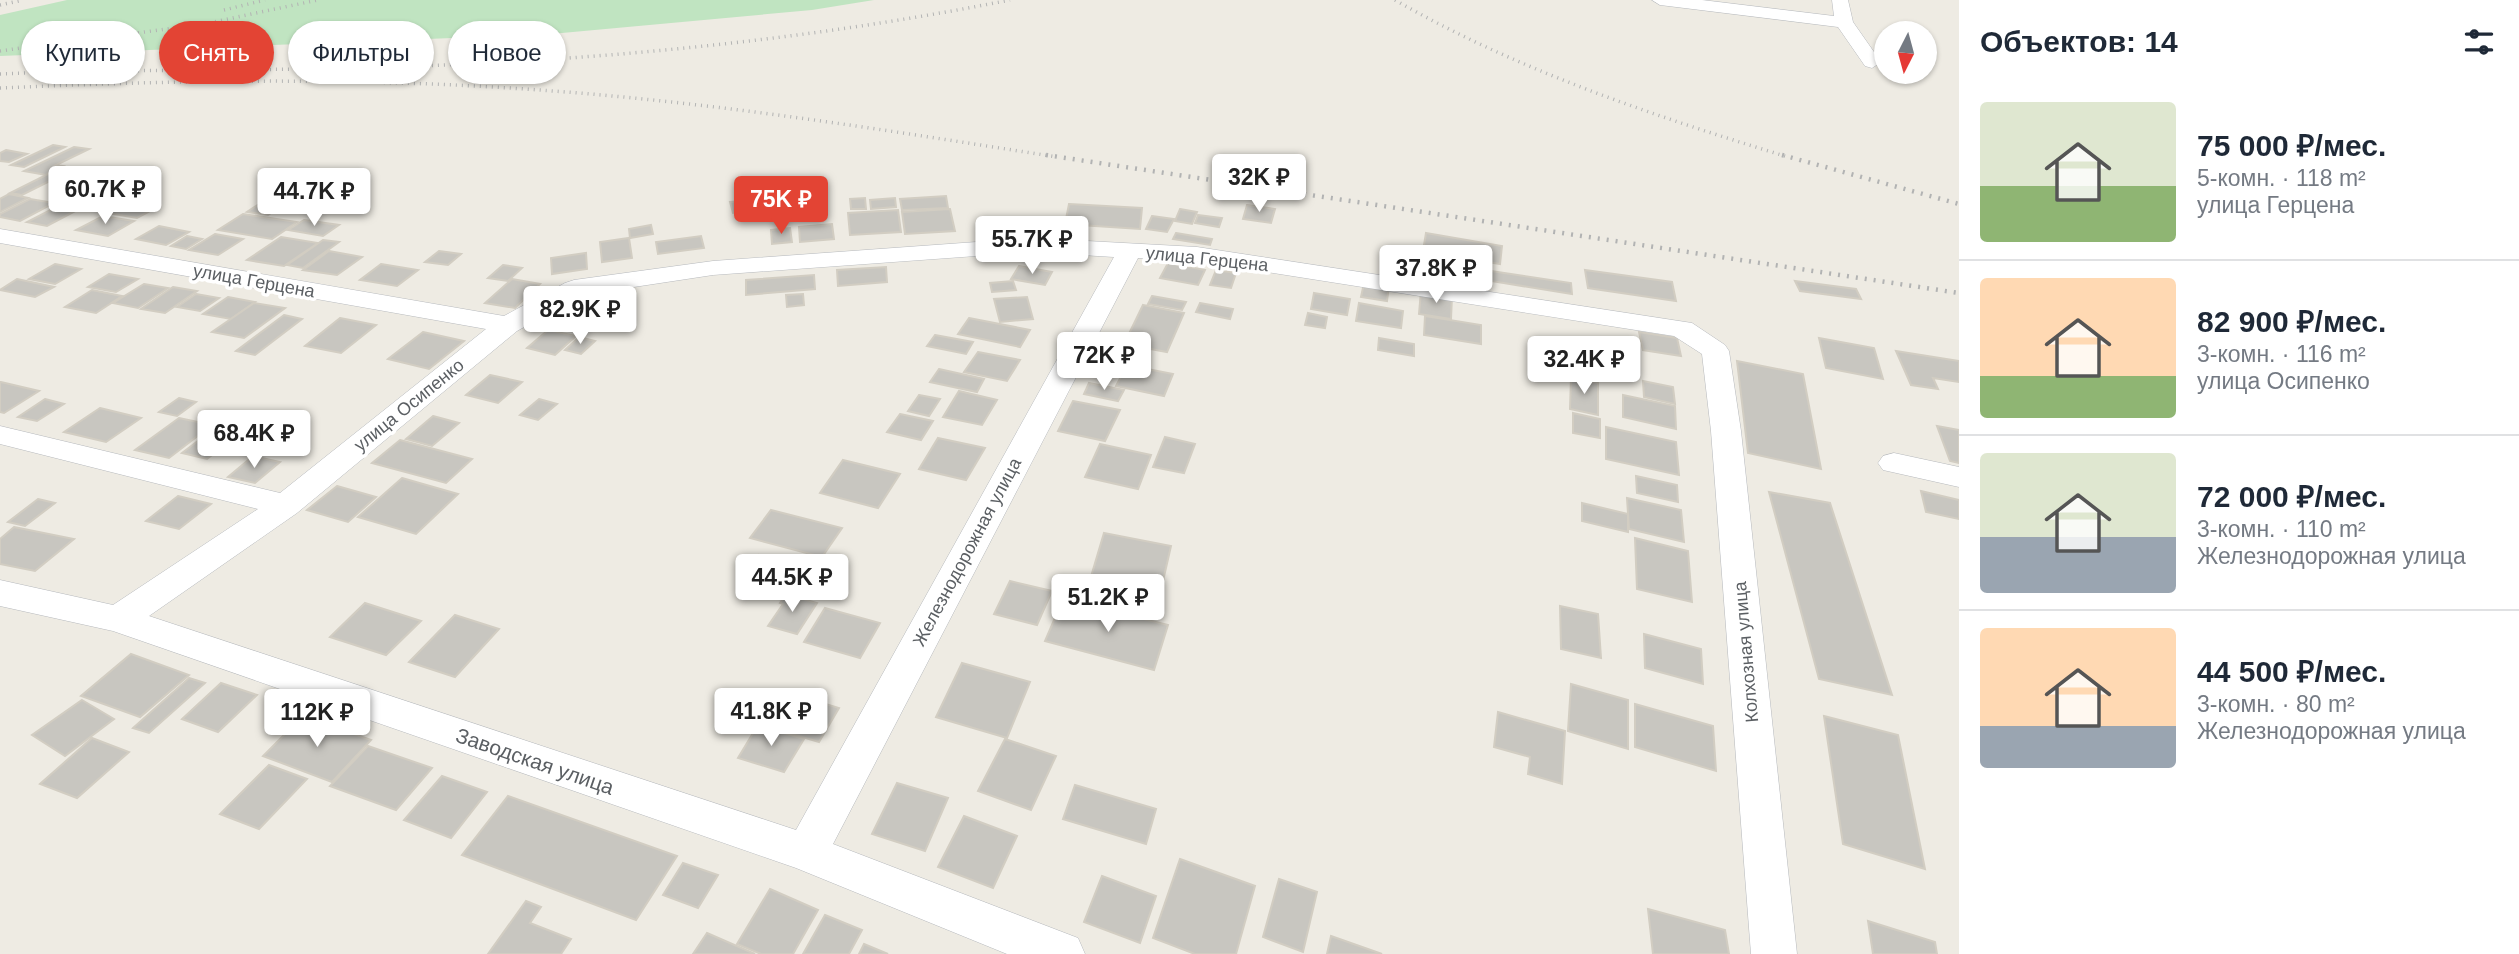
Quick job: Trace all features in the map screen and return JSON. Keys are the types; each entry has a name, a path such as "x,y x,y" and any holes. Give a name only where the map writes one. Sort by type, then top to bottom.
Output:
{"street":[{"path":"1660,0 1844,22"},
{"path":"1840,0 1844,22 1872,62"},
{"name":"улица Герцена","path":"0,236 508,324"},
{"name":"улица Герцена","path":"566,293 574,288 713,268 1032,245 1197,254 1682,329 1716,351"},
{"name":"Железнодорожная улица","path":"806,853 1129,251"},
{"name":"улица Осипенко","path":"118,619 286,505 508,324 566,293"},
{"name":"Колхозная улица","path":"1716,351 1726,431 1774,954"},
{"path":"0,435 286,505"},
{"path":"1894,463 1959,477"},
{"name":"Заводская улица","path":"0,593 118,619 806,853 1062,954"}],"green space":[{"path":"67,0 874,0 812,10 566,33 566,21 448,21 448,38 434,39 434,21 288,21 288,45 274,45 274,21 159,21 159,50 145,50 145,21 21,21 21,55 0,56 0,15"}],"building":[{"path":"53,145 65,147 24,167 11,165"},
{"path":"74,147 89,149 56,165 63,166 46,175 24,171"},
{"path":"6,150 27,154 9,162 0,161 0,153"},
{"path":"48,174 60,176 22,195 10,193"},
{"path":"9,194 28,198 0,212 0,199"},
{"path":"946,196 948,208 902,210 900,199"},
{"path":"865,198 866,209 851,209 850,199"},
{"path":"895,198 896,207 871,209 870,200"},
{"path":"30,199 54,203 20,221 0,217 0,214"},
{"path":"744,201 747,211 733,213 730,202"},
{"path":"259,204 280,207 268,215 247,212"},
{"path":"1069,204 1142,208 1140,229 1065,224"},
{"path":"60,205 81,208 47,226 27,222"},
{"path":"123,205 152,210 137,218 108,213"},
{"path":"1247,205 1275,209 1271,223 1243,219"},
{"path":"950,209 955,231 905,234 902,212"},
{"path":"1180,209 1197,212 1192,224 1175,221"},
{"path":"898,210 901,232 850,235 848,213"},
{"path":"243,214 297,222 272,239 218,230"},
{"path":"1198,215 1222,218 1219,227 1195,223"},
{"path":"103,216 134,221 108,236 76,230"},
{"path":"1152,216 1174,219 1167,232 1146,229"},
{"path":"304,220 339,225 323,236 288,230"},
{"path":"832,224 834,239 800,242 799,227"},
{"path":"651,225 653,234 630,238 629,229"},
{"path":"159,226 189,232 166,245 136,239"},
{"path":"790,228 792,242 772,244 771,230"},
{"path":"1176,233 1212,239 1210,245 1173,239"},
{"path":"1426,233 1502,246 1500,264 1423,251"},
{"path":"215,234 243,239 218,255 189,250"},
{"path":"187,236 202,239 186,249 171,246"},
{"path":"701,236 704,248 658,254 656,242"},
{"path":"281,237 318,243 284,266 247,260"},
{"path":"629,238 632,258 602,262 600,242"},
{"path":"323,240 339,242 303,268 287,265"},
{"path":"329,251 362,257 337,275 303,270"},
{"path":"439,251 461,254 448,265 425,262"},
{"path":"586,253 587,269 552,274 551,258"},
{"path":"1168,263 1205,270 1198,285 1160,278"},
{"path":"55,264 81,269 55,284 29,279"},
{"path":"381,264 418,270 397,286 360,280"},
{"path":"503,265 522,268 508,281 488,278"},
{"path":"1019,266 1052,272 1045,285 1011,279"},
{"path":"886,267 887,282 838,286 837,270"},
{"path":"1426,268 1477,275 1476,287 1425,279"},
{"path":"1216,270 1236,273 1231,288 1210,285"},
{"path":"1585,270 1672,282 1676,301 1588,288"},
{"path":"1491,271 1571,283 1572,294 1491,281"},
{"path":"109,274 138,279 116,292 88,287"},
{"path":"814,275 815,289 746,295 746,280"},
{"path":"17,279 54,287 35,297 0,290"},
{"path":"512,279 540,284 515,308 485,303"},
{"path":"1013,281 1016,290 992,292 990,283"},
{"path":"1795,281 1856,289 1861,299 1800,291"},
{"path":"1364,283 1389,286 1387,301 1361,297"},
{"path":"144,284 168,288 138,308 113,303"},
{"path":"173,287 197,291 165,313 141,309"},
{"path":"92,290 122,296 96,313 65,307"},
{"path":"1421,291 1452,296 1451,319 1419,314"},
{"path":"1314,293 1350,299 1347,315 1311,309"},
{"path":"196,294 219,298 200,311 177,307"},
{"path":"803,294 804,305 787,307 786,295"},
{"path":"590,296 630,305 605,327 564,318"},
{"path":"1152,296 1186,302 1182,310 1148,304"},
{"path":"228,297 255,302 231,319 203,314"},
{"path":"1027,297 1033,319 1000,322 994,299"},
{"path":"254,303 285,308 244,338 212,332"},
{"path":"1200,303 1233,309 1230,319 1196,312"},
{"path":"1359,303 1403,311 1401,328 1356,321"},
{"path":"1143,305 1184,313 1167,352 1124,344"},
{"path":"1308,313 1327,317 1325,328 1305,325"},
{"path":"284,315 302,319 255,355 236,351"},
{"path":"1425,316 1481,325 1481,344 1424,335"},
{"path":"340,318 376,325 341,353 305,346"},
{"path":"969,318 1030,330 1020,347 958,334"},
{"path":"548,330 576,336 555,355 527,348"},
{"path":"423,332 464,341 429,369 388,359"},
{"path":"1639,332 1677,338 1681,356 1643,350"},
{"path":"935,335 973,342 966,354 927,346"},
{"path":"579,337 595,341 581,354 565,350"},
{"path":"1379,338 1414,344 1414,356 1378,350"},
{"path":"1819,338 1874,348 1883,379 1826,368"},
{"path":"1896,351 1959,361 1959,382 1933,378 1938,389 1911,385"},
{"path":"978,352 1020,360 1007,381 964,372"},
{"path":"1737,361 1803,374 1821,469 1748,453"},
{"path":"1127,365 1173,374 1164,396 1116,386"},
{"path":"939,369 984,379 977,392 930,382"},
{"path":"490,375 522,382 498,403 466,395"},
{"path":"1571,377 1598,383 1598,415 1570,409"},
{"path":"1643,381 1673,387 1675,404 1644,397"},
{"path":"0,382 39,391 4,413 0,412"},
{"path":"1089,383 1124,390 1118,401 1084,394"},
{"path":"959,391 997,400 982,425 943,417"},
{"path":"919,395 940,399 929,416 908,411"},
{"path":"1623,395 1675,406 1676,429 1623,417"},
{"path":"179,398 196,402 177,416 159,412"},
{"path":"45,399 64,404 37,421 18,417"},
{"path":"539,399 557,404 538,420 520,415"},
{"path":"1073,401 1120,410 1105,441 1058,431"},
{"path":"100,408 141,418 106,442 64,432"},
{"path":"1573,413 1600,419 1600,438 1573,433"},
{"path":"900,414 933,421 921,440 887,432"},
{"path":"433,416 459,423 432,446 406,439"},
{"path":"179,418 212,425 169,458 135,450"},
{"path":"1937,426 1959,430 1959,463 1950,461"},
{"path":"1606,427 1676,442 1679,475 1606,459"},
{"path":"215,428 239,434 207,459 182,453"},
{"path":"1165,437 1195,444 1184,473 1153,467"},
{"path":"938,438 985,448 966,480 919,469"},
{"path":"400,440 472,459 446,483 372,463"},
{"path":"1100,444 1151,455 1138,489 1085,477"},
{"path":"253,456 280,462 255,483 228,477"},
{"path":"843,460 900,474 878,508 820,493"},
{"path":"1636,476 1677,485 1678,502 1637,493"},
{"path":"402,478 458,494 416,534 358,517"},
{"path":"337,486 376,497 348,522 307,510"},
{"path":"1921,491 1959,500 1959,519 1926,512"},
{"path":"1769,492 1830,503 1892,695 1819,679"},
{"path":"178,496 211,504 179,529 146,521"},
{"path":"1627,498 1681,510 1684,542 1629,529"},
{"path":"38,499 55,503 25,526 8,522"},
{"path":"1582,503 1628,514 1628,532 1582,521"},
{"path":"771,510 842,528 822,557 750,538"},
{"path":"14,527 74,539 35,571 0,564 0,539"},
{"path":"1104,533 1171,546 1160,594 1090,580"},
{"path":"1635,538 1688,551 1692,602 1637,589"},
{"path":"759,555 801,566 779,599 758,593 765,584 742,578"},
{"path":"1010,581 1052,591 1037,625 994,614"},
{"path":"786,594 817,603 797,634 768,626 783,604 780,603"},
{"path":"1063,599 1168,625 1154,670 1045,641"},
{"path":"365,603 421,621 386,655 330,637"},
{"path":"1560,606 1598,614 1601,658 1561,649"},
{"path":"825,608 880,623 860,658 804,642"},
{"path":"455,615 499,629 455,677 409,662"},
{"path":"1644,634 1701,649 1703,684 1645,668"},
{"path":"131,654 189,675 140,717 81,696"},
{"path":"962,663 1030,682 1007,738 936,717"},
{"path":"189,678 205,683 149,733 133,728"},
{"path":"221,683 257,695 218,732 182,719"},
{"path":"1571,684 1628,700 1628,749 1568,731"},
{"path":"793,694 839,708 819,742 772,728"},
{"path":"82,700 114,719 65,756 32,735"},
{"path":"1635,704 1713,726 1716,771 1635,747"},
{"path":"1498,712 1565,731 1562,784 1528,774 1530,757 1494,747"},
{"path":"303,716 371,740 332,782 263,756"},
{"path":"1824,716 1898,735 1925,869 1843,844"},
{"path":"758,725 804,739 784,772 738,758"},
{"path":"92,738 129,752 77,798 40,784"},
{"path":"1005,739 1056,756 1031,810 978,791"},
{"path":"368,746 432,768 396,810 330,786"},
{"path":"269,765 307,779 259,829 220,814"},
{"path":"442,776 487,792 451,838 404,820"},
{"path":"897,783 948,798 925,851 872,834"},
{"path":"1075,785 1156,809 1146,844 1063,819"},
{"path":"508,796 677,856 636,920 462,855"},
{"path":"964,816 1017,836 993,888 938,867"},
{"path":"1180,859 1255,886 1236,954 1195,954 1153,938"},
{"path":"683,863 718,875 698,908 663,895"},
{"path":"1102,876 1156,896 1140,943 1084,922"},
{"path":"1279,879 1317,892 1303,952 1263,937"},
{"path":"770,889 818,910 793,954 761,954 737,944"},
{"path":"526,901 541,907 530,923 571,939 561,954 488,954"},
{"path":"1648,909 1725,930 1729,954 1653,954"},
{"path":"825,915 862,930 849,954 803,954"},
{"path":"1868,921 1935,942 1937,954 1873,954"},
{"path":"707,933 755,954 693,954"},
{"path":"1331,936 1382,954 1327,954"},
{"path":"864,944 888,954 859,954"}],"railway":[{"path":"0,5 23,0"},
{"path":"224,10 265,0"},
{"path":"145,32 204,24 318,0"},
{"path":"0,74 388,67 587,57 799,35 1010,0"},
{"path":"1395,0 1441,25 1538,70 1637,108 1788,157"},
{"path":"0,51 21,48"},
{"path":"0,88 270,81 404,83 539,90 734,109 1057,157"},
{"path":"1046,155 1959,293"},
{"path":"1782,155 1959,204"}]}
